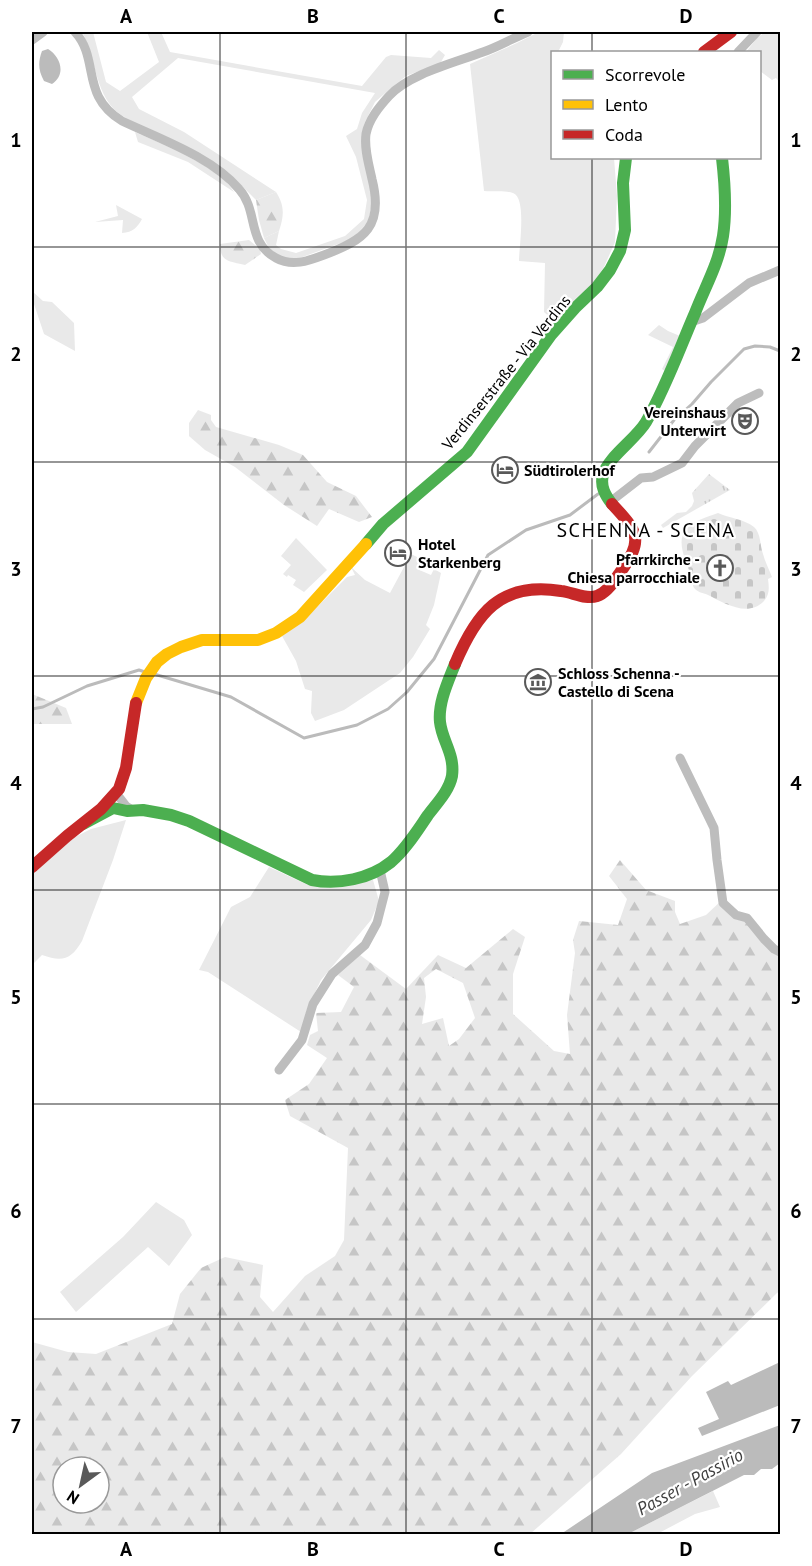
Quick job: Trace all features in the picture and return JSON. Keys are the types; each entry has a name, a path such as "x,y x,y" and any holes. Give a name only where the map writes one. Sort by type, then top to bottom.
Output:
{"street":[{"path":"32,40 43,32"},
{"path":"75,32 86,52 96,92 105,108 122,121 195,155 223,174 239,189 247,201 254,233 260,244 275,258 296,263 343,248 368,231 374,218 376,202 367,156 366,134 370,120 391,94 408,81 484,52 528,32"},
{"path":"705,51 731,32"},
{"path":"739,51 757,32"},
{"name":"Verdinserstraße - Via Verdins","path":"32,867 101,810 116,793 124,777 135,707 141,690 157,662 167,654 202,640 258,640 276,633 300,617 383,524 461,458 551,335 610,270 620,251 625,230 626,209 623,183 626,159"},
{"path":"83,824 113,808 171,815 189,821 312,880 330,882 352,878 380,870 393,860 449,786 452,762 448,744 441,729 440,708 458,658 479,617 494,603 525,591 558,590 594,598 607,589 634,554 636,547 634,529 607,498 601,480 604,471 633,440 660,394 715,268 726,221 722,159"},
{"path":"691,322 703,318 749,283 780,270"},
{"path":"607,498 639,479 653,477 682,464 695,446 738,403 759,393"},
{"path":"680,758 714,828 723,903 736,915 747,918 764,939 780,952"},
{"path":"116,793 126,806 134,811"},
{"path":"279,1070 302,1040 313,1004 332,974 365,945 377,923 385,892 380,870"}],"green space":[{"path":"82,32 93,32 106,82 120,91 159,62 147,32 161,32 170,52 362,86 386,57 391,55 431,58 439,50 445,55 437,69 435,65 406,76 390,89 375,102 365,122 362,136 373,200 368,222 352,239 297,259 282,258 269,248 264,238 279,231 276,245 281,249 296,253 345,236 364,219 367,200 356,157 346,136 357,129 362,113 375,93 178,58 132,97 139,109 184,132 276,192 256,200 233,177 116,111 99,84"},
{"path":"539,32 564,32 563,42 558,51 551,51 551,159 614,159 617,196 615,242 604,267 589,289 568,310 553,320 544,312 545,263 519,261 521,213 517,197 510,192 484,191 470,64"},
{"path":"765,32 780,32 780,83 776,78 772,80 761,72 761,51 747,51"},
{"path":"135,132 204,165 227,183 234,192 188,162 138,142"},
{"path":"276,192 282,207 281,226 279,231 264,238 256,200"},
{"path":"116,205 142,219 134,229 122,233 123,220 95,222 118,216"},
{"path":"249,240 260,249 261,254 245,265 230,262 222,255 220,244"},
{"path":"32,291 43,301 52,302 74,323 75,351 44,334 32,298"},
{"path":"659,325 680,336 665,371 662,369 673,347 648,335"},
{"path":"198,410 211,415 211,420 216,427 279,445 303,455 327,482 356,496 372,517 359,522 329,509 317,526 284,505 235,467 205,450 189,436 189,423"},
{"path":"709,474 730,490 663,528 661,525 677,513 686,512 692,506 694,501 692,493"},
{"path":"718,513 746,522 758,533 772,577 768,579 767,596 758,606 743,609 729,605 698,591 693,586 683,553 683,536 691,525"},
{"path":"296,538 327,570 304,592 293,585 296,580 283,574 291,565 281,556"},
{"path":"411,554 421,559 417,569 431,575 434,569 441,573 434,605 426,625 430,629 400,673 344,710 315,721 311,713 312,691 305,689 296,661 282,636 312,612 347,577 355,575 351,567 365,580 390,593"},
{"path":"32,694 66,708 72,724 32,724"},
{"path":"126,820 82,941 70,956 61,959 42,955 32,965 32,874 75,837 91,829"},
{"path":"620,860 646,890 675,901 675,912 680,924 706,915 722,900 780,952 780,1291 692,1376 621,1454 530,1534 32,1534 32,1342 68,1352 96,1354 172,1324 180,1294 201,1268 225,1257 263,1265 260,1297 273,1312 305,1276 335,1256 344,1240 348,1148 290,1116 285,1100 309,1084 327,1058 307,1045 310,1035 318,1031 316,1013 341,1012 354,987 338,975 360,955 406,989 438,955 466,968 513,929 525,937 513,974 513,1014 554,1051 570,1054 567,1015 575,953 573,940 579,921 618,925 627,899 609,876","holes":["436,969 463,983 475,1018 459,1039 449,1046 443,1018 422,1024 426,997 424,978"]},
{"path":"269,867 308,885 330,886 373,880 379,901 371,920 321,980 307,1009 301,1032 208,972 199,970 231,907 250,897"},
{"path":"156,1202 184,1220 192,1235 169,1266 148,1247 76,1312 60,1292 123,1237"},
{"path":"713,1491 720,1507 695,1514 657,1534 628,1534"}],"water":[{"path":"48,49 56,56 60,65 57,80 52,84 44,81 39,66 42,51"},
{"path":"780,1362 780,1405 702,1436 698,1428 719,1419 706,1392 728,1381 731,1385"},
{"name":"Passer - Passirio","path":"780,1425 780,1463 772,1469 761,1469 754,1475 744,1475 628,1534 561,1534 652,1473"}],"waterway":[{"path":"649,452 674,420 744,349 755,346 770,347 780,351"},
{"path":"154,674 231,697 304,738 357,725 388,709 407,692 434,659 488,555 526,530 570,515 598,494"},
{"path":"32,709 43,707 87,686 139,670 145,672"}],"traffic: fast":[{"path":"366,544 383,524 467,452 551,335 610,270 620,251 625,230 623,183 626,159"},
{"path":"612,504 605,494 603,475 610,462 646,422 653,409 718,256 725,216 722,159"},
{"path":"83,824 113,808 127,811 143,810 189,821 312,880 343,881 373,873 391,862 402,851 448,787 452,776 452,761 441,729 440,715 444,693 455,664"}],"traffic: slow":[{"path":"136,703 146,678 157,662 167,654 202,640 258,640 276,633 300,617 366,544"}],"traffic: jam":[{"path":"705,51 731,32"},
{"path":"455,664 463,646 482,616 506,597 522,591 540,589 593,597 600,595 610,587 627,562 635,545 633,530 612,504"},
{"path":"32,867 101,809 119,789 126,768 136,703"}],"place":[{"name":"Vereinshaus Unterwirt","path":"745,421"},
{"name":"Südtirolerhof","path":"505,470"},
{"name":"Hotel Starkenberg","path":"398,553"},
{"name":"Pfarrkirche - Chiesa parrocchiale","path":"720,568"},
{"name":"Schloss Schenna - Castello di Scena","path":"538,682"}],"district":[{"name":"SCHENNA - SCENA","path":"646,530"}]}
